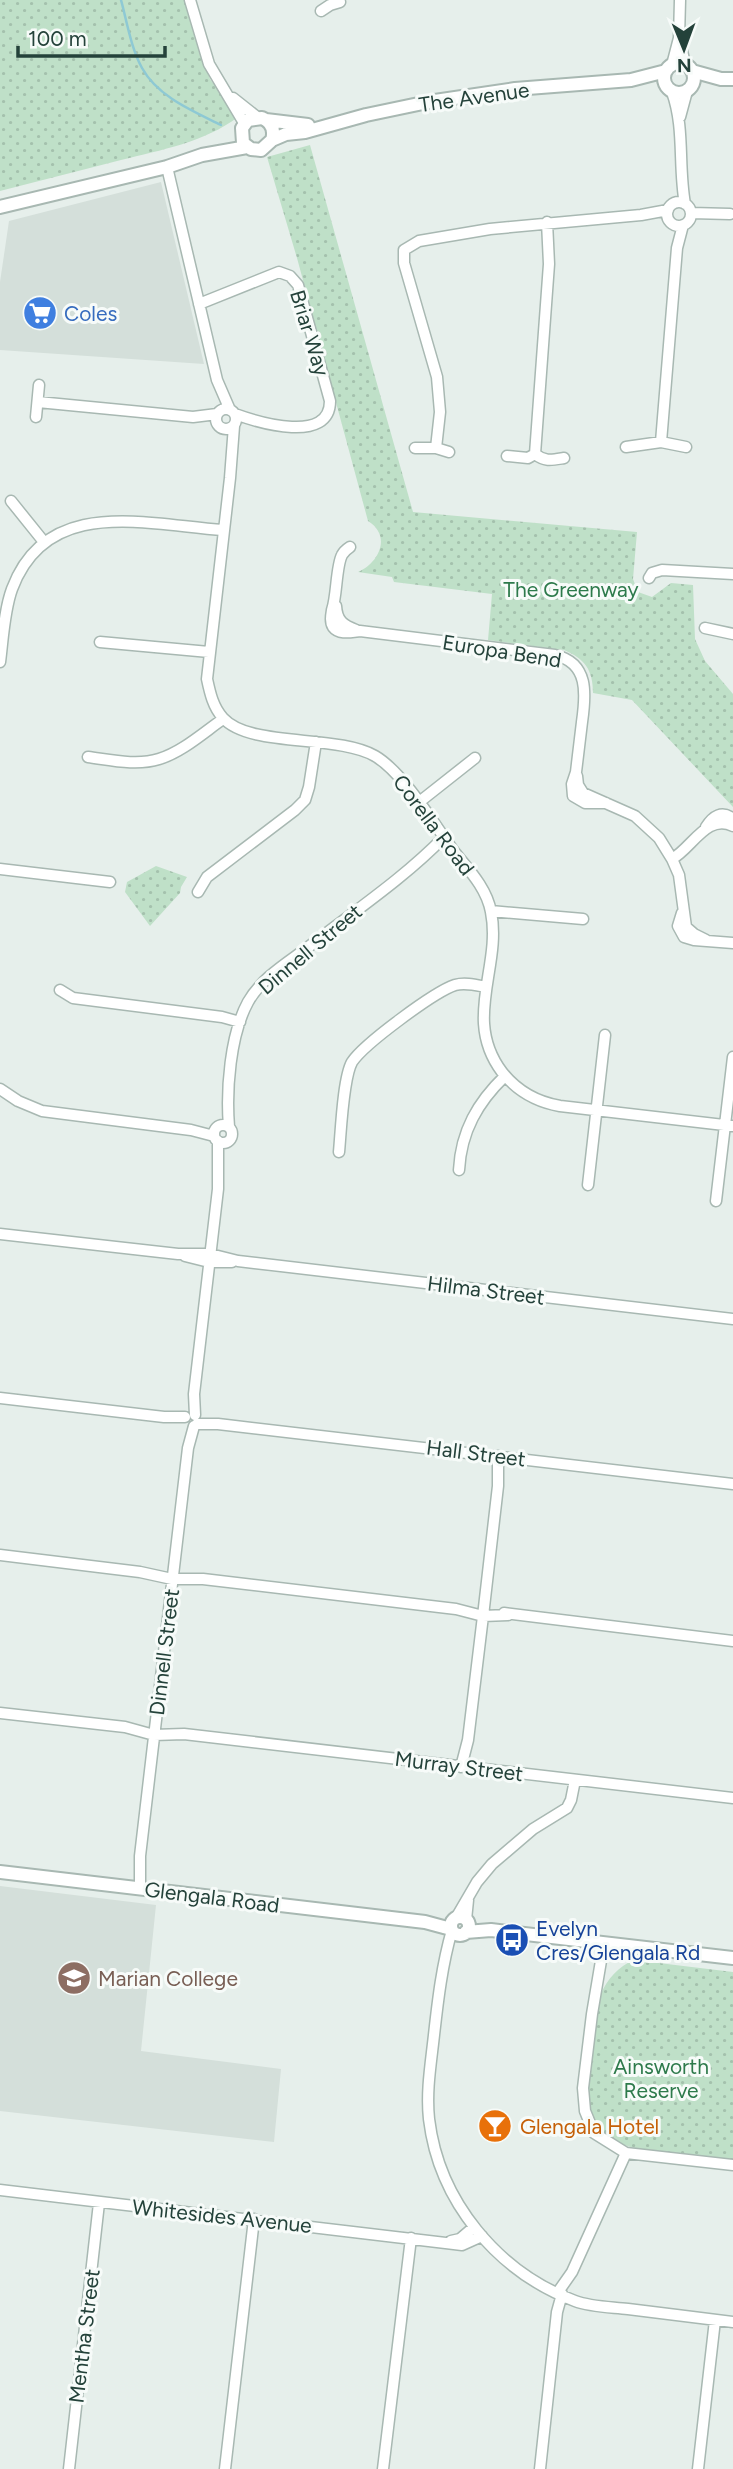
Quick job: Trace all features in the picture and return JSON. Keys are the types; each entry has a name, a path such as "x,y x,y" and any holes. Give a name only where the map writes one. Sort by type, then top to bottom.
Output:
{"street":[{"path":"190,0 209,64 225,90 242,128 243,143 247,147"},
{"path":"661,442 677,248 680,117 689,88 679,68 680,0"},
{"path":"679,68 664,79 680,117"},
{"name":"The Avenue","path":"272,140 318,126 464,96 564,84 631,80 679,68 727,79"},
{"name":"The Avenue","path":"631,80 669,89 689,88 727,79"},
{"path":"0,207 167,167 202,155 247,147 261,150 272,140 273,129 225,90"},
{"path":"202,155 242,128 262,119"},
{"name":"The Avenue","path":"262,119 318,126"},
{"path":"88,757 139,762 159,759 177,751 223,719 215,707 207,679 231,462 233,419 218,380 167,167"},
{"path":"436,449 440,412 437,377 404,262 404,250 419,241 547,222 641,215 730,214"},
{"path":"535,454 549,264 547,222"},
{"name":"Briar Way","path":"199,304 279,272 290,276 298,285 330,409 324,419 313,426 233,419"},
{"path":"218,380 219,420 231,462"},
{"path":"36,417 39,385"},
{"path":"38,402 219,420 233,419"},
{"path":"219,420 228,429 233,419"},
{"path":"626,447 661,442 686,447"},
{"path":"415,448 449,452"},
{"path":"507,456 528,458 535,454"},
{"path":"535,454 542,460 564,458"},
{"path":"11,501 44,542"},
{"path":"0,662 12,590 30,557 44,542 79,524 106,520 223,530"},
{"name":"Europa Bend","path":"350,547 344,551 341,558 335,601 339,620 346,626 360,631 555,654 572,662 582,677 585,692 576,772 578,785 583,793 643,822 670,854 681,884 683,911 678,926 684,937 733,943"},
{"path":"649,578 652,573 662,570 733,574"},
{"path":"705,628 733,634"},
{"path":"100,642 209,652"},
{"name":"Corella Road","path":"223,719 246,733 353,748 375,756 392,770 483,890 491,911 492,932 484,1021 486,1040 493,1058 505,1076 520,1090 545,1102 729,1126"},
{"path":"198,892 206,877 305,800 316,743"},
{"path":"418,803 475,758"},
{"path":"704,830 710,820 719,814 733,819"},
{"path":"670,854 720,822 733,826"},
{"name":"Dinnell Street","path":"136,1888 210,1258 220,1134 240,1022 249,1001 272,975 447,841"},
{"path":"0,869 110,882"},
{"path":"491,911 583,919"},
{"path":"339,1152 347,1079 351,1064 361,1051 445,989 463,984 486,986"},
{"path":"60,990 73,998 215,1016 240,1022"},
{"path":"588,1185 605,1035"},
{"path":"716,1201 729,1126 733,1057"},
{"path":"458,1170 471,1118 485,1096 505,1076"},
{"path":"0,1090 31,1107 49,1112 220,1134"},
{"name":"Hilma Street","path":"0,1234 733,1319"},
{"name":"Hall Street","path":"0,1398 733,1484"},
{"path":"465,1767 501,1456"},
{"path":"0,1555 733,1641"},
{"name":"Murray Street","path":"0,1713 733,1798"},
{"path":"575,1780 567,1808 509,1847 483,1874 469,1896 445,1955 430,2067 430,2122 436,2153 459,2206 482,2236 511,2264 564,2295 587,2304 733,2322"},
{"name":"Glengala Road","path":"0,1872 733,1958"},
{"path":"604,1943 583,2088 584,2111 594,2133 626,2153 733,2165"},
{"path":"540,2469 558,2305 626,2153"},
{"name":"Whitesides Avenue","path":"0,2190 462,2245 482,2236"},
{"name":"Mentha Street","path":"69,2469 99,2203"},
{"path":"225,2469 254,2219"},
{"name":"Whitesides Avenue","path":"443,2241 460,2239 474,2227"},
{"path":"383,2469 411,2238"},
{"path":"698,2469 715,2319"}],"shaded area":[{"path":"161,182 204,364 0,350 0,282 9,221"},
{"name":"Marian College","path":"0,1886 156,1905 141,2051 281,2069 274,2142 0,2111"}],"green space":[{"path":"0,0 185,0 210,79 238,117 211,133 182,144 0,191"},
{"name":"The Greenway","path":"310,145 413,512 637,532 633,579 638,592 652,597 671,583 693,585 695,639 705,661 733,694 733,807 632,700 593,693 589,672 577,657 564,650 488,640 492,594 394,582 392,577 358,572 377,556 380,534 368,521 267,157"},
{"path":"156,866 187,877 180,893 150,926 125,892 127,882"},
{"name":"Ainsworth Reserve","path":"634,1960 733,1972 733,2160 633,2148 608,2137 593,2119 589,2105 589,2082 598,2003 610,1978"}],"waterway":[{"path":"121,0 135,52 149,78 177,102 221,125"}],"place":[{"name":"Coles","path":"40,313"},
{"name":"Evelyn Cres/Glengala Rd","path":"512,1940"},
{"name":"Marian College","path":"74,1978"},
{"name":"Glengala Hotel","path":"495,2126"}]}
